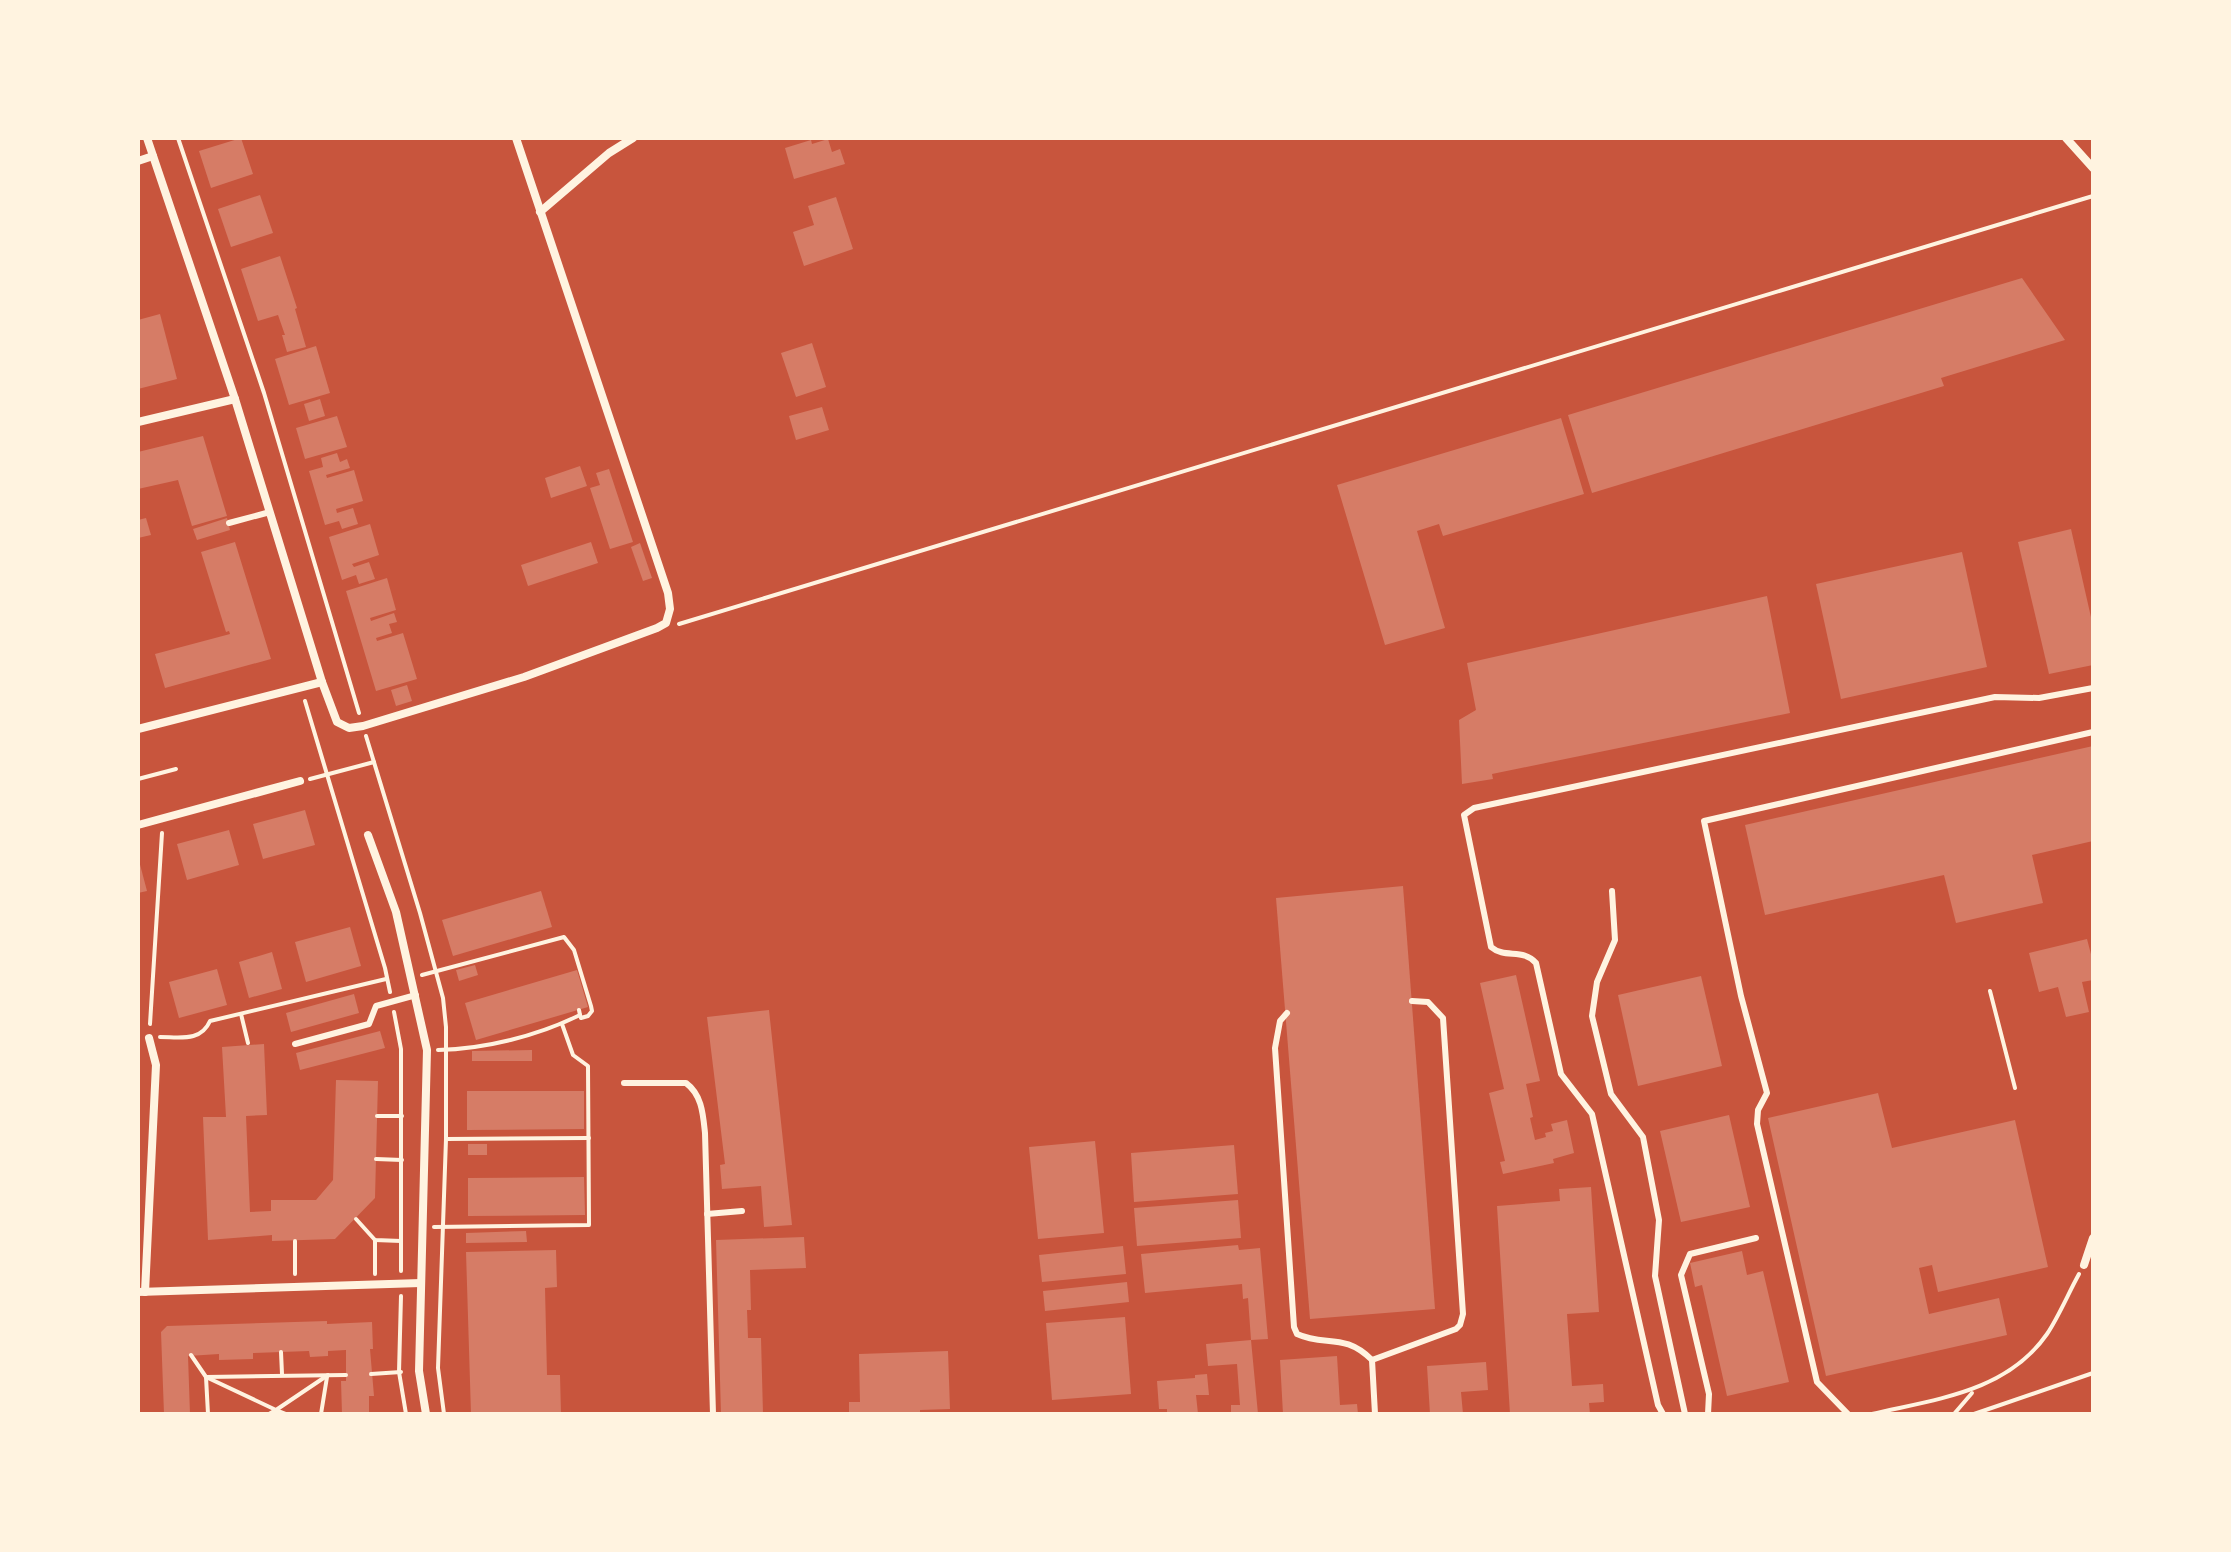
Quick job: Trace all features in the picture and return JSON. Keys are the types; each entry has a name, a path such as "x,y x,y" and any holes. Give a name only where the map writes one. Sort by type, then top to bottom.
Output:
{"street":[{"path":"147,138 235,399 322,682 337,722 349,728 524,677 657,628 666,623 670,609 668,593 516,138"},
{"path":"540,212 609,153 633,138"},
{"path":"2066,138 2093,168"},
{"path":"138,161 153,156"},
{"path":"138,422 235,399"},
{"path":"138,729 322,682"},
{"path":"138,825 300,781"},
{"path":"368,835 396,912 427,1050 419,1371 426,1414"},
{"path":"149,1038 156,1065 141,1292 421,1283"},
{"path":"2084,1265 2093,1238"}],"lane":[{"path":"229,523 270,512"},
{"path":"1663,1414 1658,1405 1592,1114 1561,1074 1536,963 1522,953 1502,953 1491,947 1464,815 1474,808 1995,697 2039,698 2093,688"},
{"path":"1848,1414 1817,1382 1757,1124 1758,1110 1767,1093 1741,996 1704,821 2093,732"},
{"path":"1612,891 1615,940 1597,982 1592,1016 1611,1094 1643,1137 1659,1220 1655,1276 1685,1414"},
{"path":"295,1044 369,1024 376,1006 416,995"},
{"path":"1372,1360 1456,1329 1463,1314 1443,1018 1428,1002 1412,1001"},
{"path":"1287,1013 1280,1021 1275,1048 1294,1327 1297,1334 1306,1338 1343,1341 1362,1350 1372,1360 1375,1414"},
{"path":"624,1083 686,1083 694,1089 703,1116 713,1414"},
{"path":"707,1214 742,1211"},
{"path":"1708,1414 1709,1394 1681,1275 1690,1254 1756,1238"}],"path":[{"path":"178,138 264,393 385,806"},
{"path":"666,623 679,624 2093,196"},
{"path":"301,687 387,979 401,1049 399,1372 406,1414"},
{"path":"300,781 374,762"},
{"path":"138,779 176,769"},
{"path":"163,819 149,1038 194,1037 206,1031 210,1021 387,979"},
{"path":"412,978 564,937 574,950 592,1008 588,1016 581,1018 580,1012 562,1024 474,1049 427,1050"},
{"path":"1990,991 2015,1088"},
{"path":"241,1014 248,1043"},
{"path":"423,1227 589,1225 588,1066 573,1055 562,1024"},
{"path":"377,1116 402,1116"},
{"path":"426,1139 589,1138"},
{"path":"376,1159 402,1160"},
{"path":"356,1219 375,1240 375,1284"},
{"path":"375,1240 401,1241"},
{"path":"295,1241 295,1286"},
{"path":"1872,1414 1973,1391 2014,1369 2046,1335 2084,1265"},
{"path":"281,1352 282,1374"},
{"path":"191,1355 206,1377 286,1414"},
{"path":"371,1374 419,1371"},
{"path":"1974,1414 2093,1373"},
{"path":"269,1414 328,1375"},
{"path":"321,1414 328,1375"},
{"path":"206,1377 346,1375"},
{"path":"206,1377 208,1414"},
{"path":"1954,1414 1973,1391"}],"building":[{"path":"241,138 253,174 211,188 199,151"},
{"path":"828,139 832,152 840,149 845,164 794,179 785,148 811,140 812,144"},
{"path":"260,195 273,233 231,247 218,209"},
{"path":"836,197 853,249 804,266 793,232 814,225 808,206"},
{"path":"280,256 306,347 287,352 278,315 258,321 241,269"},
{"path":"2022,278 2065,340 1941,378 1944,386 1592,493 1568,415"},
{"path":"160,314 177,379 138,389 138,320"},
{"path":"812,343 826,387 796,397 781,353"},
{"path":"316,346 330,393 289,405 275,359"},
{"path":"320,399 325,416 309,421 304,404"},
{"path":"822,407 829,430 796,440 789,416"},
{"path":"337,416 347,447 305,459 296,428"},
{"path":"1561,418 1584,494 1443,536 1439,524 1417,531 1445,628 1385,645 1337,485"},
{"path":"203,436 227,516 192,526 178,480 138,489 138,452"},
{"path":"337,453 340,462 347,459 350,468 326,475 327,478 354,470 363,501 336,509 337,513 353,508 358,524 342,529 339,521 325,525 309,471 323,467 321,458"},
{"path":"580,466 587,486 551,498 545,478"},
{"path":"609,469 633,542 610,549 590,488 600,485 596,473"},
{"path":"146,518 151,535 138,538 138,520"},
{"path":"227,518 230,530 197,540 193,529"},
{"path":"370,524 379,555 352,564 354,567 369,562 375,579 359,584 356,575 342,580 329,537"},
{"path":"2071,529 2093,626 2093,665 2049,674 2018,542"},
{"path":"235,542 271,659 165,688 155,654 230,634 226,632 201,552"},
{"path":"591,542 598,563 528,586 521,565"},
{"path":"640,543 652,578 643,581 631,547"},
{"path":"1962,552 1987,667 1841,699 1816,584"},
{"path":"387,578 396,610 370,618 371,621 394,613 397,622 389,624 392,633 376,638 377,641 403,633 417,679 376,691 346,591"},
{"path":"1767,596 1790,713 1492,774 1493,779 1462,784 1459,720 1476,710 1467,663"},
{"path":"407,685 412,701 396,706 391,690"},
{"path":"2093,746 2093,841 2032,855 2043,903 1956,923 1944,875 1765,915 1745,825"},
{"path":"305,810 315,845 263,859 253,824"},
{"path":"229,830 239,865 187,880 177,844"},
{"path":"138,857 147,891 138,893"},
{"path":"1403,886 1435,1309 1310,1319 1276,898"},
{"path":"541,891 552,927 453,956 442,920"},
{"path":"350,927 361,966 306,982 295,942"},
{"path":"2087,939 2093,962 2093,980 2082,982 2089,1012 2066,1017 2058,987 2039,992 2029,953"},
{"path":"272,952 282,989 249,998 239,962"},
{"path":"475,965 478,975 459,981 456,970"},
{"path":"217,969 227,1005 179,1018 169,982"},
{"path":"577,970 588,1007 476,1040 465,1003"},
{"path":"1516,975 1540,1081 1526,1084 1535,1140 1553,1131 1551,1124 1567,1120 1574,1153 1553,1159 1554,1163 1503,1174 1500,1162 1505,1161 1489,1093 1504,1089 1480,983"},
{"path":"1701,976 1722,1066 1638,1086 1618,995"},
{"path":"354,994 359,1013 291,1032 286,1013"},
{"path":"769,1010 792,1225 764,1227 761,1186 722,1189 720,1165 725,1164 707,1017"},
{"path":"380,1031 385,1048 300,1070 296,1053"},
{"path":"264,1044 267,1115 246,1116 250,1212 271,1211 271,1200 316,1200 333,1180 336,1080 378,1081 375,1198 335,1239 272,1241 272,1235 208,1240 203,1117 226,1117 222,1047"},
{"path":"532,1050 532,1061 472,1061 472,1051"},
{"path":"467,1091 584,1091 584,1129 467,1130"},
{"path":"1878,1093 1892,1148 2015,1120 2048,1267 1938,1292 1932,1265 1919,1268 1929,1314 1999,1298 2007,1335 1826,1376 1768,1118"},
{"path":"1729,1115 1750,1207 1681,1222 1660,1131"},
{"path":"1095,1141 1104,1233 1038,1239 1029,1147"},
{"path":"468,1144 487,1144 487,1155 468,1155"},
{"path":"1234,1145 1238,1194 1134,1202 1131,1153"},
{"path":"584,1177 585,1215 468,1216 468,1178"},
{"path":"1591,1187 1599,1312 1567,1314 1572,1386 1603,1384 1604,1402 1589,1403 1590,1414 1510,1414 1497,1206 1560,1201 1559,1189"},
{"path":"1238,1200 1241,1238 1137,1246 1134,1208"},
{"path":"526,1231 527,1242 466,1243 466,1233"},
{"path":"804,1237 806,1268 750,1270 748,1338 761,1338 763,1414 721,1414 716,1240"},
{"path":"1238,1245 1239,1250 1260,1248 1268,1339 1251,1340 1248,1298 1243,1299 1242,1284 1145,1293 1141,1254"},
{"path":"1123,1246 1126,1274 1042,1282 1039,1255"},
{"path":"556,1250 557,1287 545,1288 547,1375 560,1375 561,1414 471,1414 466,1252"},
{"path":"1742,1251 1747,1275 1763,1271 1789,1382 1727,1396 1702,1285 1695,1287 1690,1263"},
{"path":"1127,1282 1129,1302 1045,1311 1043,1291"},
{"path":"1125,1317 1131,1394 1052,1400 1046,1323"},
{"path":"327,1321 327,1324 372,1322 373,1349 370,1349 374,1396 369,1396 369,1414 342,1414 341,1381 346,1381 346,1350 328,1351 328,1356 310,1357 309,1351 253,1353 253,1359 219,1360 219,1354 188,1356 190,1414 164,1414 161,1332 167,1326"},
{"path":"1251,1340 1258,1414 1231,1414 1231,1405 1240,1405 1237,1364 1208,1366 1206,1344"},
{"path":"948,1351 950,1409 920,1410 920,1414 849,1414 849,1402 860,1402 859,1354"},
{"path":"1337,1356 1340,1405 1357,1404 1358,1414 1283,1414 1280,1360"},
{"path":"1486,1362 1488,1390 1461,1392 1463,1414 1430,1414 1427,1366"},
{"path":"1207,1374 1209,1395 1196,1395 1198,1414 1167,1414 1167,1409 1159,1409 1157,1381"}]}
